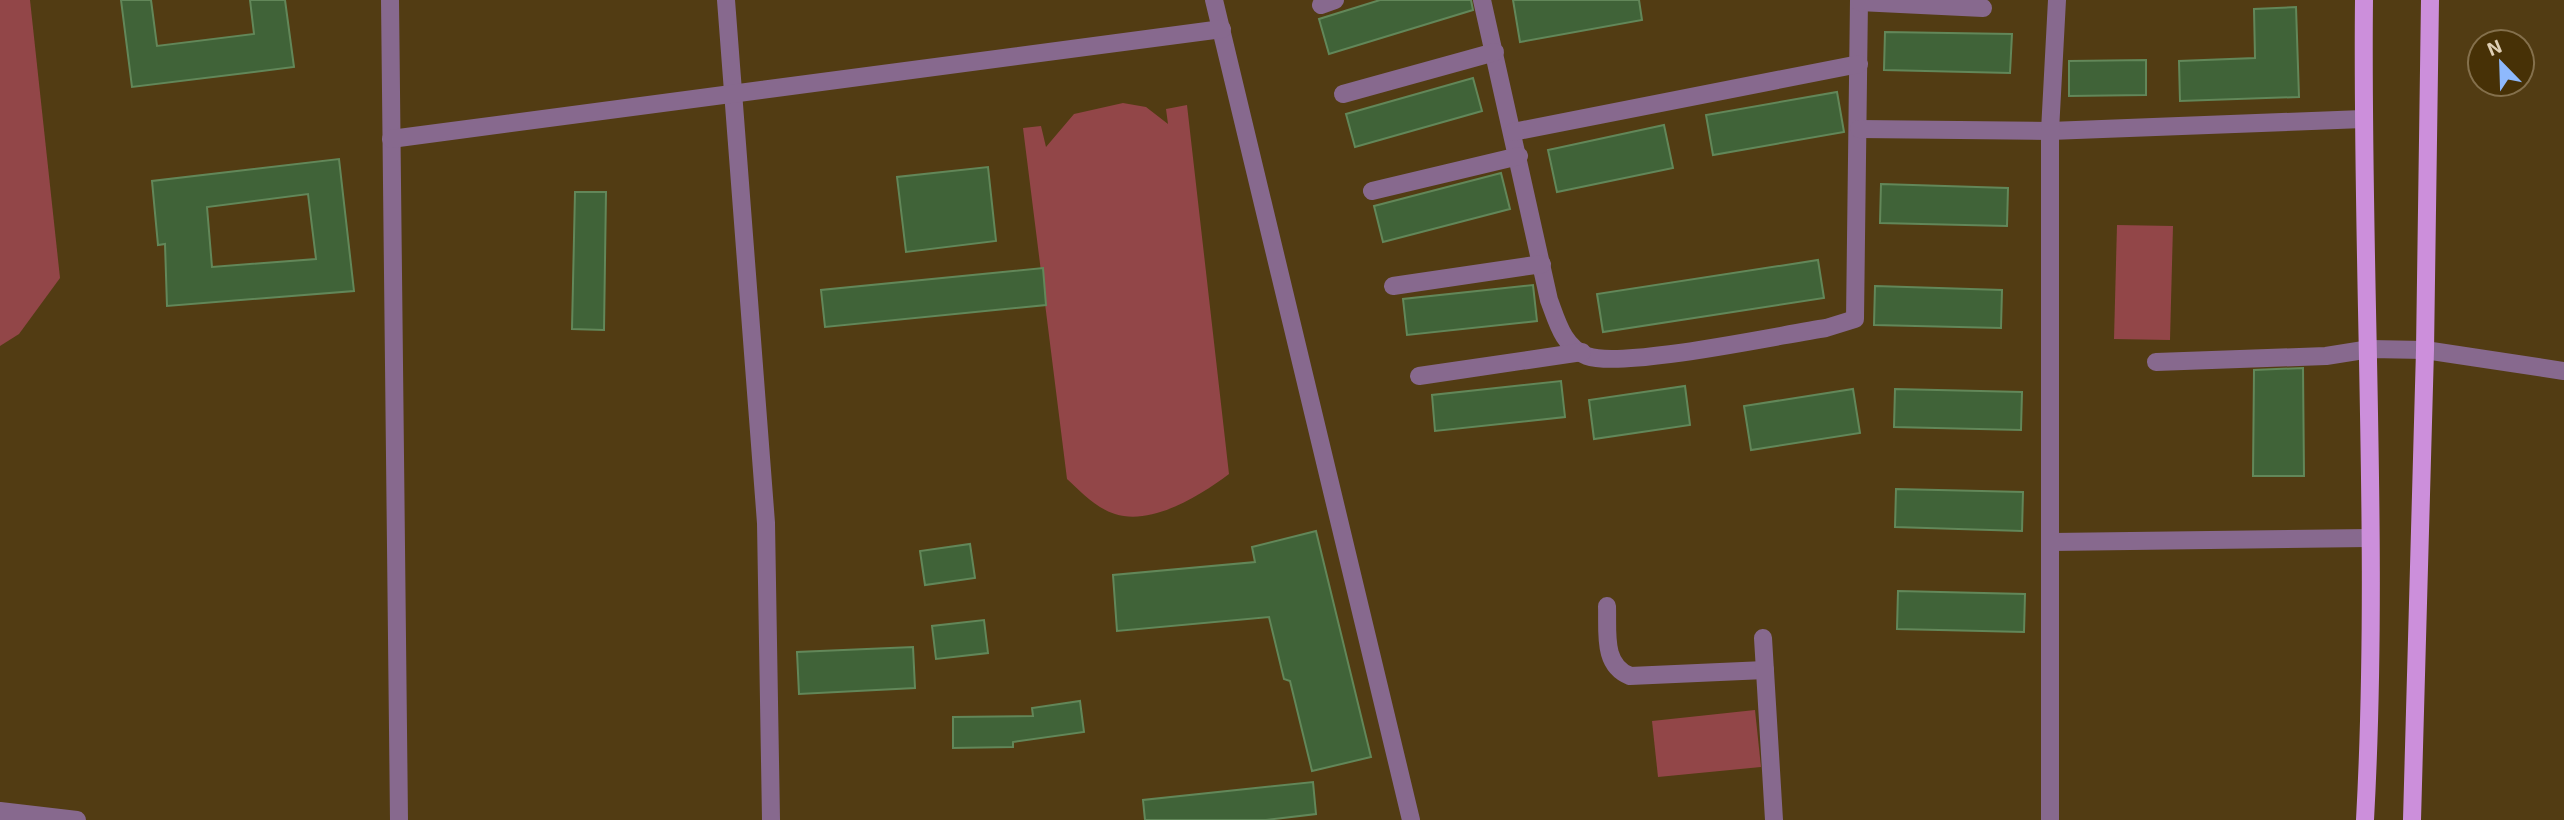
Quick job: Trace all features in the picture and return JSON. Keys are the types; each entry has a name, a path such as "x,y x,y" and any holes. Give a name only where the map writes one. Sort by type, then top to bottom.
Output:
{"main road":[{"path":"2364,0 2363,119 2370,349 2365,820"},
{"path":"2412,820 2426,350 2430,0"}],"street":[{"path":"390,0 398,820"},
{"path":"726,0 766,523 771,820"},
{"path":"1214,0 1411,820"},
{"path":"1482,0 1542,264 1560,329 1569,344 1582,352 1601,358 1626,359 1842,326 1855,318 1854,204 1859,130 1859,1 1983,8"},
{"path":"2050,820 2050,131 2057,0"},
{"path":"391,139 1222,29"},
{"path":"1343,94 1495,52"},
{"path":"1513,132 1859,64"},
{"path":"1859,130 2050,131 2363,119"},
{"path":"1372,191 1519,156"},
{"path":"1393,286 1542,264"},
{"path":"2156,362 2326,356 2370,349 2426,350 2564,371"},
{"path":"1419,376 1582,352"},
{"path":"2052,542 2369,538"},
{"path":"1607,606 1609,649 1613,664 1620,672 1630,676 1765,670"},
{"path":"1763,638 1774,820"},
{"path":"0,811 76,820"}],"shaded area":[{"path":"0,0 30,0 60,278 19,334 0,346"},
{"path":"1123,103 1146,107 1168,124 1166,109 1187,105 1229,474 1205,491 1175,506 1144,516 1129,517 1101,508 1067,479 1023,128 1041,126 1046,147 1074,114"},
{"path":"2117,225 2173,226 2170,340 2114,339"},
{"path":"1755,710 1761,767 1658,777 1652,721"}],"building":[{"path":"121,0 151,0 157,46 254,34 250,0 285,0 294,67 132,87"},
{"path":"1380,0 1471,0 1473,10 1329,54 1319,19"},
{"path":"1513,0 1639,0 1642,20 1520,42"},
{"path":"2296,7 2299,97 2180,101 2179,61 2255,58 2254,9"},
{"path":"1885,32 2012,34 2010,73 1884,70"},
{"path":"2146,60 2146,95 2069,96 2069,61"},
{"path":"1473,78 1482,111 1355,147 1346,114"},
{"path":"1837,92 1844,132 1713,155 1706,115"},
{"path":"1664,125 1673,168 1557,192 1548,150"},
{"path":"339,159 354,291 167,306 165,244 158,245 152,181","holes":["308,194 316,259 212,267 207,207"]},
{"path":"988,167 996,241 906,252 897,177"},
{"path":"1501,173 1510,209 1383,242 1374,206"},
{"path":"1881,184 2008,188 2007,226 1880,223"},
{"path":"575,192 606,192 604,330 572,329"},
{"path":"1818,260 1824,298 1603,332 1597,294"},
{"path":"1043,268 1046,305 825,327 821,290"},
{"path":"1533,285 1537,321 1407,335 1403,299"},
{"path":"1875,286 2002,290 2001,328 1874,325"},
{"path":"2303,368 2304,476 2253,476 2254,370"},
{"path":"1561,381 1565,417 1435,431 1432,395"},
{"path":"1685,386 1690,425 1594,439 1589,400"},
{"path":"1853,389 1860,433 1751,450 1744,406"},
{"path":"1895,389 2022,392 2021,430 1894,427"},
{"path":"1896,489 2023,492 2022,531 1895,527"},
{"path":"1316,531 1371,757 1312,771 1290,681 1284,679 1269,617 1117,631 1113,575 1255,562 1252,547"},
{"path":"970,544 975,578 925,585 920,551"},
{"path":"1898,591 2025,594 2024,632 1897,629"},
{"path":"984,620 988,653 936,659 932,626"},
{"path":"913,647 915,688 799,694 797,652"},
{"path":"1080,701 1084,732 1013,742 1013,747 953,748 953,717 1033,716 1032,708"},
{"path":"1313,782 1316,814 1266,820 1145,820 1143,800"}]}
